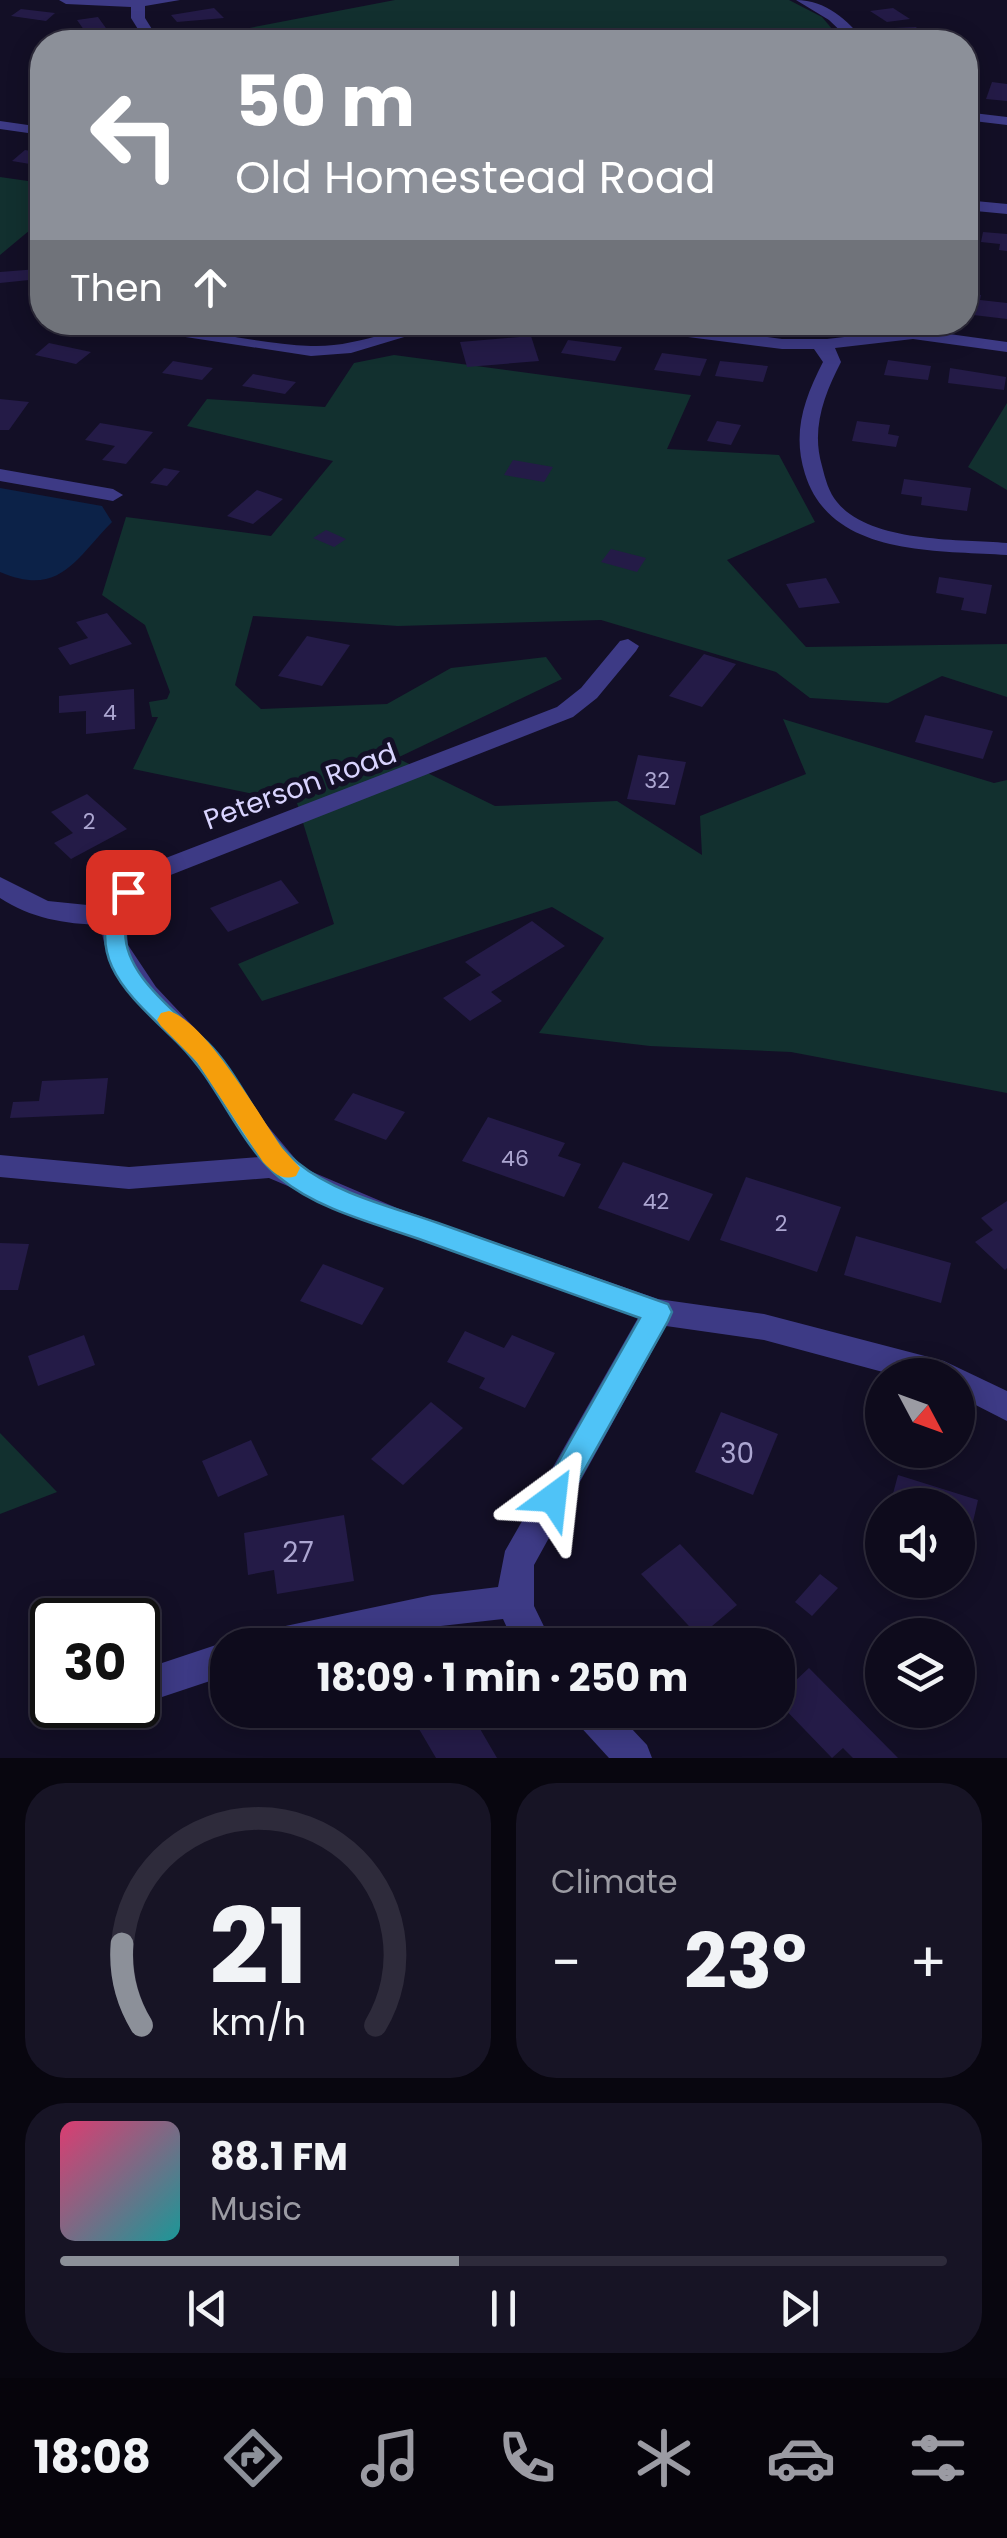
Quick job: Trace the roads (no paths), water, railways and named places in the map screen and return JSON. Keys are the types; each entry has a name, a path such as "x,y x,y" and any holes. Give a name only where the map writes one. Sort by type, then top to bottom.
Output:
{"street":[{"path":"66,0 173,0"},
{"path":"803,0 834,17 847,30"},
{"path":"138,3 138,18 146,30"},
{"path":"978,118 1007,121"},
{"path":"0,125 30,129"},
{"path":"978,206 1007,209"},
{"path":"206,335 311,351 351,348 398,335"},
{"path":"712,335 782,344 904,335"},
{"path":"921,335 1007,347"},
{"path":"819,344 828,350 832,362 806,430 813,468 830,508 852,525 890,537 1007,549"},
{"path":"0,476 113,495"},
{"name":"Peterson Road","path":"116,916 128,892 154,872 447,763 565,712 589,693 628,646"},
{"path":"0,886 40,909 64,915 116,916 115,943 136,986 206,1056 272,1155 316,1188 658,1312 764,1327 880,1358"},
{"path":"0,1166 129,1178 250,1166 291,1172"},
{"path":"525,1628 515,1601 517,1562 658,1312"},
{"path":"975,1390 1007,1407"},
{"path":"352,1628 432,1610 515,1601"},
{"path":"160,1681 210,1664"},
{"path":"606,1728 634,1758"}],"water":[{"path":"0,488 102,506 112,522 64,571 37,580 20,579 0,572"}]}
